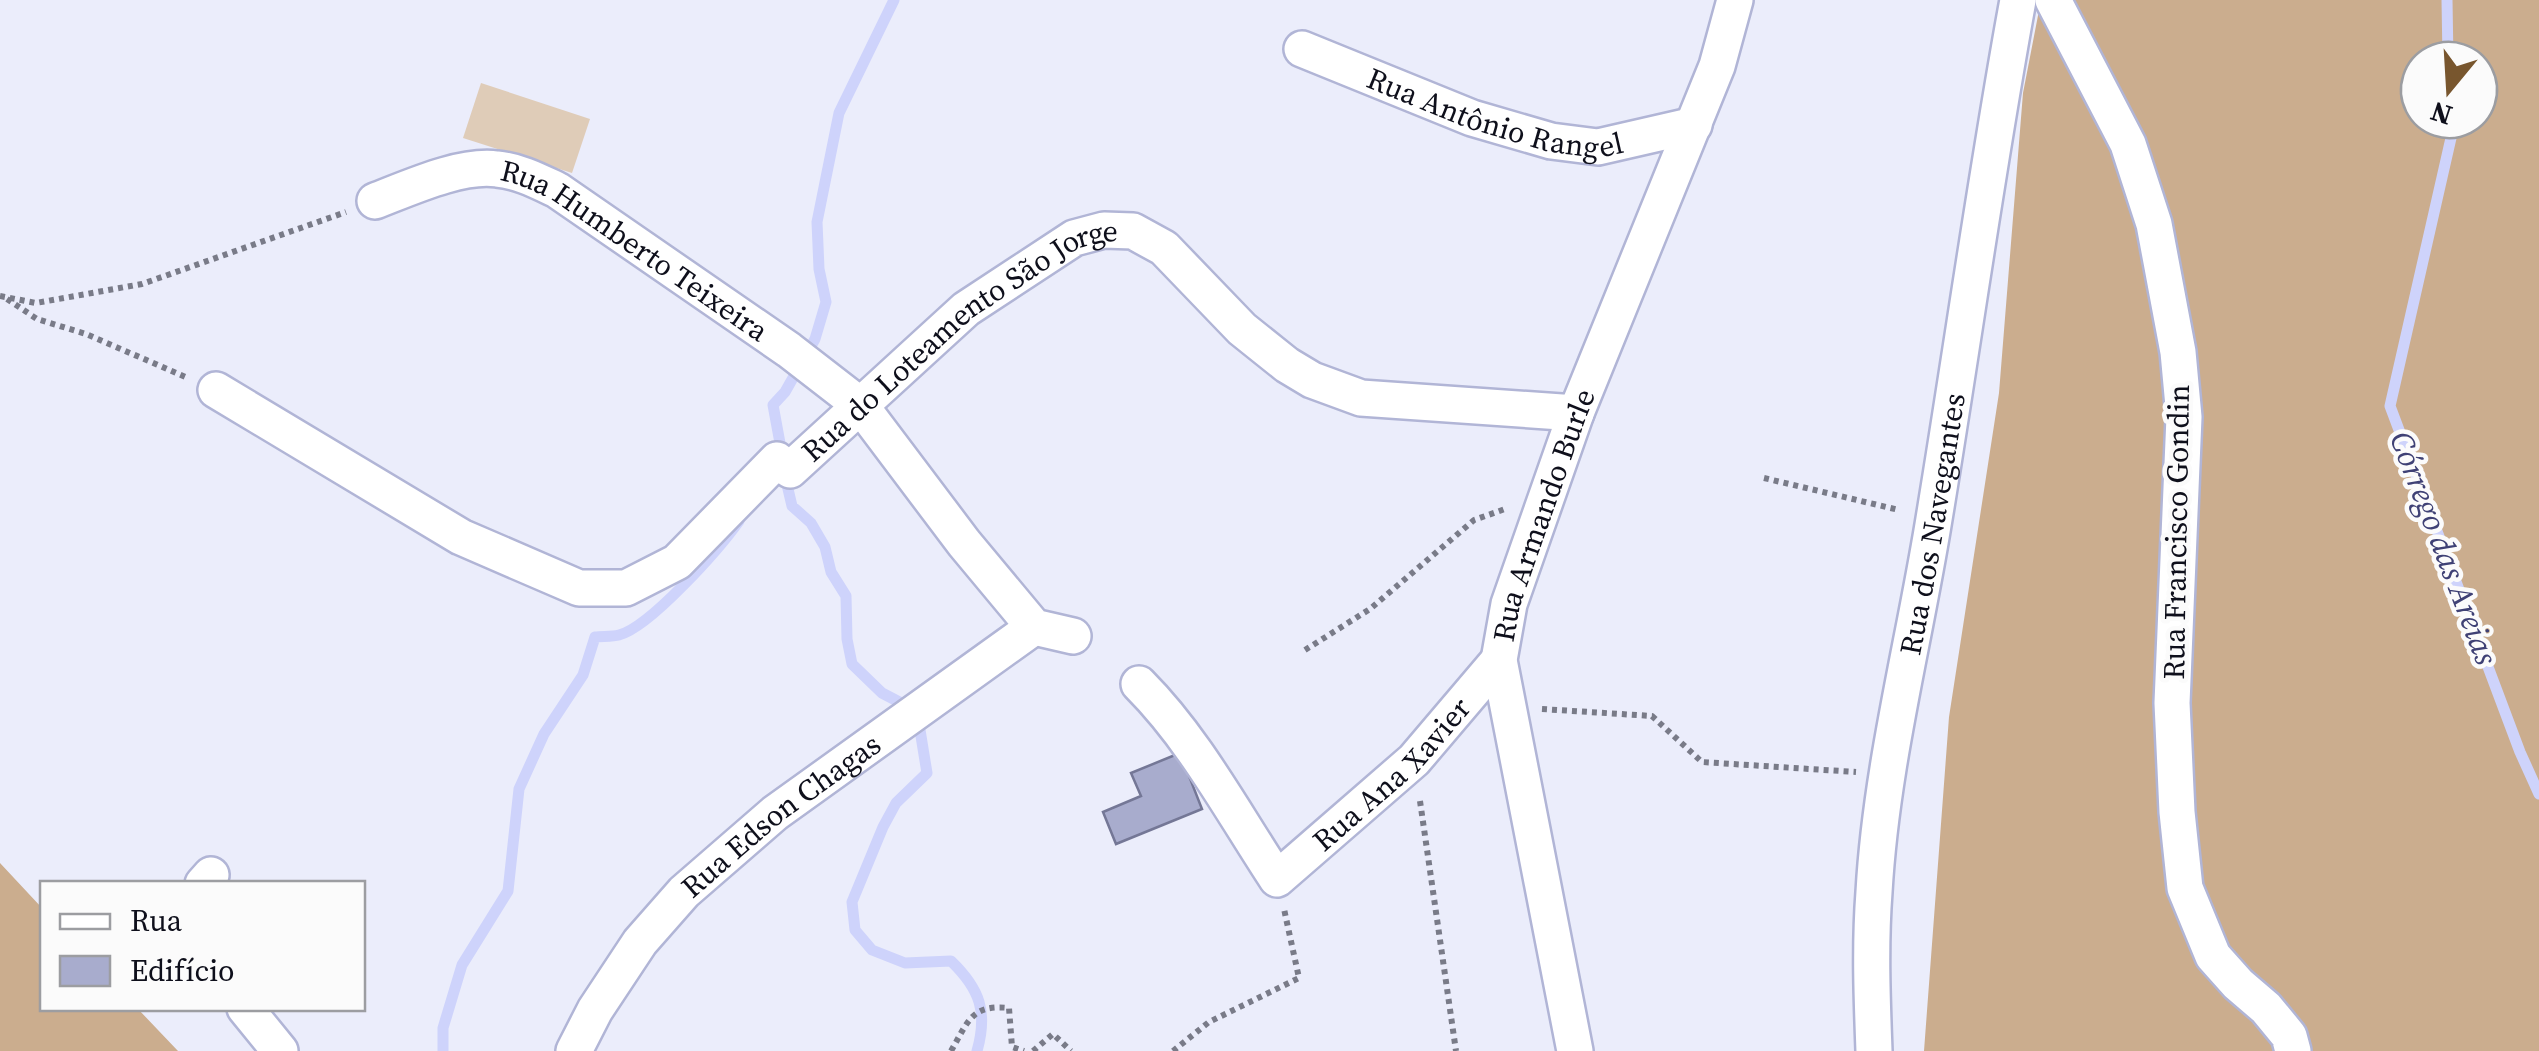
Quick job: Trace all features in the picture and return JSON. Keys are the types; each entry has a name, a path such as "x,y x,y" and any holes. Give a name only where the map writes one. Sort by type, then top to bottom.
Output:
{"street":[{"name":"Rua Armando Burle","path":"1575,1051 1499,660 1510,604 1576,413 1717,66 1736,0"},
{"name":"Rua dos Navegantes","path":"1874,1051 1874,889 1887,774 1934,518 1987,170 2018,0"},
{"name":"Rua Francisco Gondin","path":"2053,0 2128,144 2154,224 2178,352 2184,417 2172,702 2176,812 2185,888 2214,956 2266,1008 2289,1036 2293,1051"},
{"name":"Rua Antônio Rangel","path":"1302,49 1472,118 1550,141 1598,147 1694,125"},
{"name":"Rua Humberto Teixeira","path":"375,202 452,174 494,168 527,176 602,218 860,405 964,544 1034,628"},
{"name":"Rua do Loteamento São Jorge","path":"216,390 461,536 578,588 626,588 677,562 966,309 1074,238 1120,230 1146,236 1164,248 1242,328 1287,366 1335,391 1360,398 1576,413"},
{"path":"1034,628 1072,636"},
{"name":"Rua Edson Chagas","path":"574,1051 595,1010 660,917 775,813 1034,628"},
{"name":"Rua Ana Xavier","path":"1277,879 1414,760 1499,660"},
{"path":"1139,684 1190,749 1277,879"},
{"path":"247,1011 280,1051"}],"path":[{"path":"1,296 36,303 142,284 375,202"},
{"path":"1,296 38,319 86,334 216,390"},
{"path":"1764,478 1934,518"},
{"path":"1304,650 1370,610 1474,520"},
{"path":"1508,707 1652,716 1702,762 1887,774"},
{"path":"1414,760 1456,1051"},
{"path":"1174,1051 1209,1022 1299,978 1277,879"},
{"path":"952,1051 972,1016 990,1006 1009,1008 1012,1047 1024,1051"},
{"path":"1034,1051 1053,1034 1071,1051"}],"shaded area":[{"path":"2041,0 2539,0 2539,1051 1924,1051 1949,717 1999,393 2023,93"},
{"path":"481,83 590,119 572,173 463,138"},
{"path":"0,863 40,906 40,1011 140,1011 178,1051 0,1051"}],"building":[{"path":"1180,753 1202,809 1116,844 1103,812 1141,796 1131,773"}],"waterway":[{"path":"782,454 773,405 785,392 815,339 826,302 819,269 817,222 839,113 894,0"},
{"name":"Córrego das Areias","path":"2447,0 2448,40"},
{"name":"Córrego das Areias","path":"2451,140 2390,406 2539,794"},
{"path":"784,472 792,506 811,523 825,547 831,572 846,596 852,664 882,693 905,705 920,730 927,773 896,803 883,827 852,902 855,930 872,950 905,963 951,961 969,981 979,1002 982,1024 977,1051"},
{"path":"443,1051 443,1028 462,965 508,891 519,789 544,734 583,675 595,637 619,635 648,618 700,567 739,521"}]}
